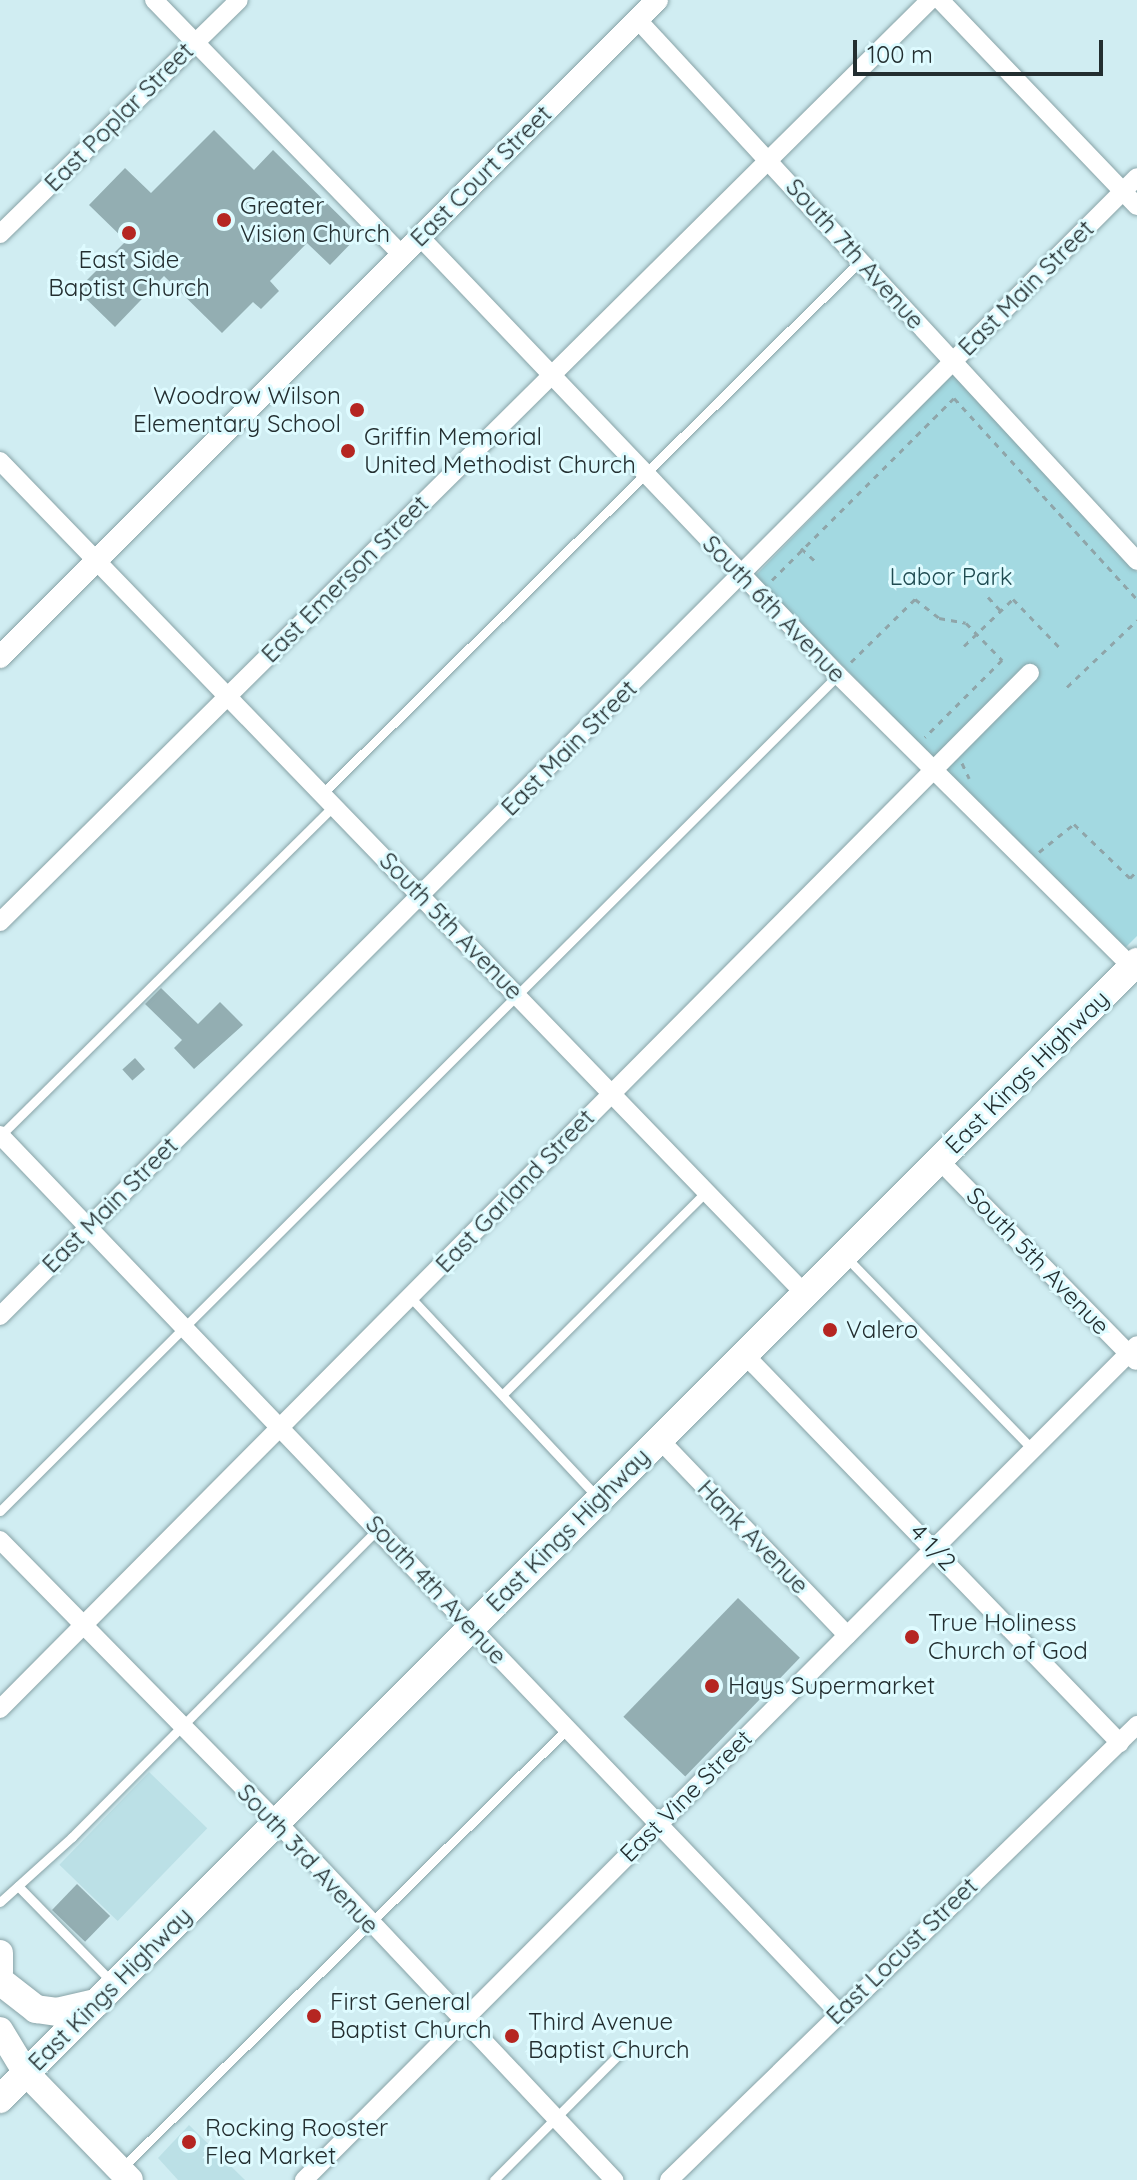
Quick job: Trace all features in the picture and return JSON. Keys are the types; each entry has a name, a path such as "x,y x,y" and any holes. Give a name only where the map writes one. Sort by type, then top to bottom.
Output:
{"main road":[{"name":"East Kings Highway","path":"0,2099 804,1293 1135,967"},
{"path":"0,1953 0,1972"},
{"path":"0,1981 36,2009 57,2012 105,1994"},
{"path":"0,2030 26,2073 125,2175"}],"street":[{"path":"154,0 402,255"},
{"name":"East Poplar Street","path":"0,234 239,0"},
{"name":"East Emerson Street","path":"0,922 930,0"},
{"path":"940,0 1137,206"},
{"name":"South 7th Avenue","path":"646,7 768,158 1137,561"},
{"name":"East Court Street","path":"0,657 646,7"},
{"name":"East Main Street","path":"0,1316 1137,177"},
{"name":"South 6th Avenue","path":"420,237 742,575 844,668 932,770 1135,967"},
{"name":"South 5th Avenue","path":"0,461 804,1293"},
{"name":"East Garland Street","path":"0,1709 412,1299 611,1091 1030,673"},
{"name":"South 4th Avenue","path":"0,1135 186,1326 473,1627 566,1730 838,2012"},
{"name":"South 5th Avenue","path":"939,1160 1134,1354"},
{"name":"4 1/2","path":"744,1354 935,1548 1120,1743"},
{"name":"East Vine Street","path":"304,2180 1032,1449 1134,1354"},
{"name":"Hank Avenue","path":"659,1439 847,1635"},
{"name":"South 3rd Avenue","path":"0,1540 277,1822 461,2022 614,2180"},
{"name":"East Locust Street","path":"669,2180 838,2012 1137,1725"}],"lane":[{"path":"0,1135 642,473 862,258"},
{"path":"0,1511 844,668"},
{"path":"504,1393 706,1192"},
{"path":"844,1254 1032,1449"},
{"path":"412,1299 504,1393 599,1499"},
{"path":"0,1902 182,1727 379,1528"},
{"path":"125,2175 369,1924 566,1730"},
{"path":"18,1886 105,1994"},
{"path":"494,2180 625,2048"}],"path":[{"path":"781,589 771,578 954,398 1137,599"},
{"path":"801,548 818,564"},
{"path":"988,597 1000,610"},
{"path":"844,668 915,599 939,618 966,623 1002,660 926,738 916,728"},
{"path":"964,646 1013,599 1060,648"},
{"path":"1067,687 1137,620"},
{"path":"840,652 844,668"},
{"path":"844,668 862,673"},
{"path":"957,757 970,782"},
{"path":"1029,842 1039,853 1074,824 1130,878 1137,871"}],"shaded area":[{"path":"149,1772 207,1828 118,1921 59,1865"},
{"name":"Rocking Rooster Flea Market","path":"189,2125 245,2180 178,2180 158,2158"}],"green space":[{"name":"Labor Park","path":"952,374 1137,572 1137,936 1122,951 755,576"}],"building":[{"name":"Greater Vision Church","path":"214,130 254,170 273,150 359,235 330,265 307,243 270,281 279,291 261,309 253,302 222,333 164,276 115,327 77,290 126,241 89,205 125,168 151,193"},
{"path":"161,988 198,1024 220,1002 243,1025 194,1069 174,1048 182,1040 145,1004"},
{"path":"135,1058 145,1069 132,1081 122,1069"},
{"name":"Hays Supermarket","path":"738,1598 800,1658 685,1776 623,1717"},
{"path":"77,1884 110,1916 85,1942 52,1910"}],"place":[{"name":"Greater Vision Church","path":"224,220"},
{"name":"East Side Baptist Church","path":"129,233"},
{"name":"Woodrow Wilson Elementary School","path":"357,410"},
{"name":"Griffin Memorial United Methodist Church","path":"348,451"},
{"name":"Valero","path":"830,1330"},
{"name":"True Holiness Church of God","path":"912,1637"},
{"name":"Hays Supermarket","path":"712,1686"},
{"name":"First General Baptist Church","path":"314,2016"},
{"name":"Third Avenue Baptist Church","path":"512,2036"},
{"name":"Rocking Rooster Flea Market","path":"189,2142"}]}
